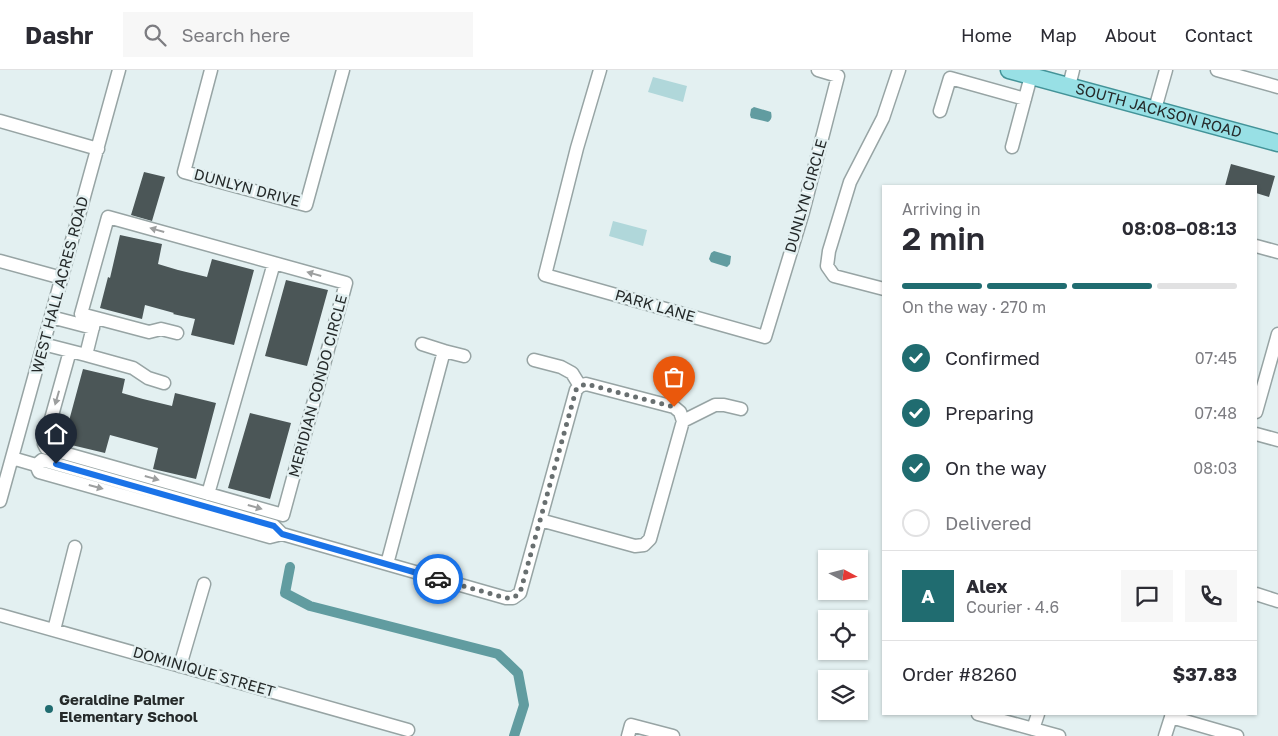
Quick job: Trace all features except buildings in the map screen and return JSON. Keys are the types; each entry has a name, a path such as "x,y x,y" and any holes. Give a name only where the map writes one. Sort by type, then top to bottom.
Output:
{"main road":[{"name":"SOUTH JACKSON ROAD","path":"1009,70 1278,143"}],"street":[{"name":"WEST HALL ACRES ROAD","path":"1,495 119,70"},
{"name":"DUNLYN DRIVE","path":"212,70 184,172 306,205 343,70"},
{"name":"PARK LANE","path":"600,70 577,148 545,275 765,337"},
{"name":"DUNLYN CIRCLE","path":"765,337 803,212 838,76 818,70"},
{"path":"882,289 834,276 827,266 829,251 850,182 883,118 899,70"},
{"path":"1069,86 1073,70"},
{"path":"1155,110 1166,70"},
{"path":"1217,70 1244,74 1278,87"},
{"path":"940,111 950,78 963,76 1025,99"},
{"path":"1012,147 1031,76"},
{"path":"0,121 98,149"},
{"name":"MERIDIAN CONDO CIRCLE","path":"70,351 44,444 46,448 282,514 346,283 108,216 81,314 94,324"},
{"path":"1257,246 1278,252"},
{"path":"0,261 62,278"},
{"path":"208,494 274,263"},
{"path":"51,317 148,332 161,329 177,333"},
{"path":"86,355 94,324"},
{"path":"1257,404 1278,334"},
{"path":"44,344 133,368 148,378 164,383"},
{"path":"422,344 464,356"},
{"path":"387,564 444,351"},
{"path":"534,360 561,367 572,373 580,386"},
{"path":"12,458 36,465 40,472 54,470 150,497 270,537 282,534 506,598 513,598 520,593 540,520 576,390 586,384 674,407 680,412 683,422 650,540 644,545 635,546 540,520"},
{"path":"683,422 715,405 741,409"},
{"path":"1257,434 1278,440"},
{"path":"54,630 75,547"},
{"path":"180,666 204,584"},
{"path":"1257,594 1278,601"},
{"name":"DOMINIQUE STREET","path":"0,614 408,730"},
{"path":"1034,729 1038,715"},
{"path":"999,716 1059,736"},
{"path":"1165,736 1171,716 1237,736"},
{"path":"630,730 673,736"}],"shaded area":[{"path":"653,77 687,86 683,102 648,92"},
{"path":"754,107 771,112 772,117 770,120 768,122 751,118 751,109"},
{"path":"613,221 647,230 643,246 609,236"},
{"path":"714,251 731,256 730,264 727,267 711,262 709,259"}],"waterway":[{"path":"290,567 285,593 310,606 498,654 518,673 524,705 514,736"}],"way so far":[{"path":"438,579 506,598 513,598 520,593 576,390 580,386 586,384 674,407"}],"place":[{"name":"Geraldine Palmer Elementary School","path":"49,709"}],"route":[{"path":"56,464 274,526 282,534 438,579"}]}
